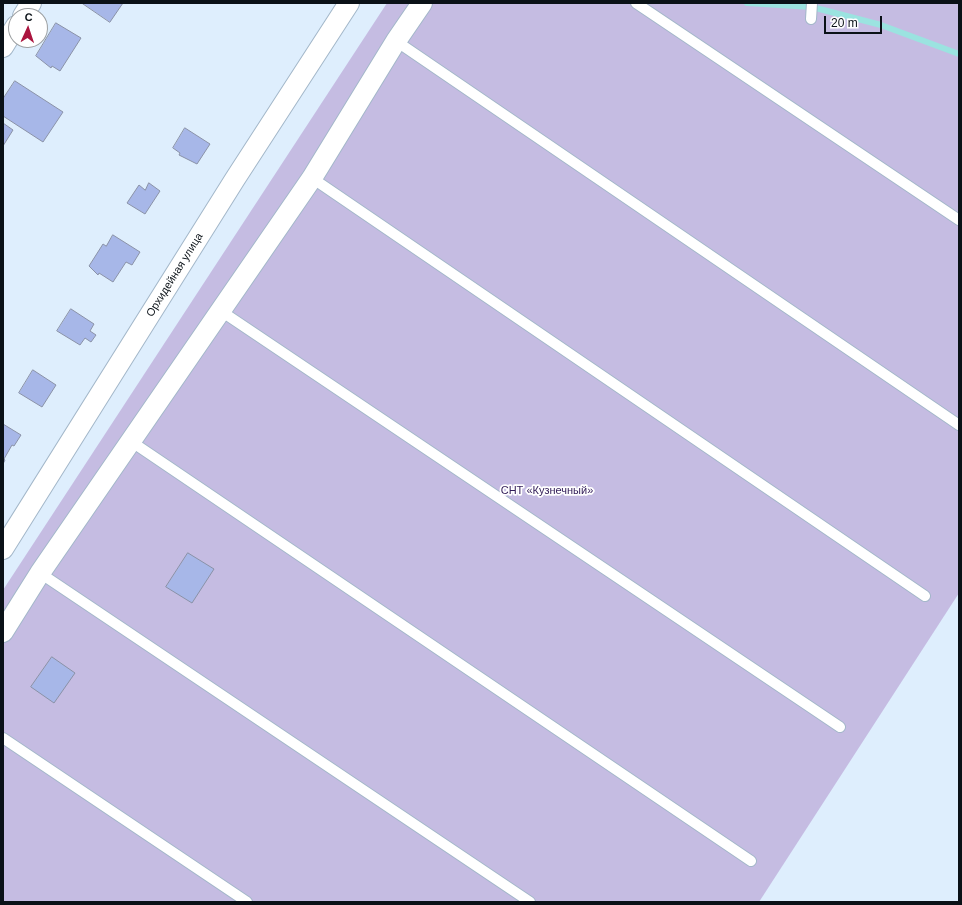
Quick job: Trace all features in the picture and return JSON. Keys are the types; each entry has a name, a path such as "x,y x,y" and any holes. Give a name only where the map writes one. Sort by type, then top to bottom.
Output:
{"street":[{"name":"Орхидейная улица","path":"3,549 235,179 349,3"},
{"path":"3,632 40,574 312,178 396,41 422,3"}],"lane":[{"path":"636,3 959,220"},
{"path":"812,3 812,19"},
{"path":"396,41 959,425"},
{"path":"312,178 926,596"},
{"path":"221,311 840,727"},
{"path":"132,442 751,861"},
{"path":"40,574 530,902"},
{"path":"3,738 247,902"}],"green space":[{"name":"СНТ «Кузнечный»","path":"387,3 959,3 959,593 759,902 3,902 3,590"}],"building":[{"path":"82,3 123,3 110,22"},
{"path":"56,23 81,38 60,71 52,66 51,68 36,56 41,48 48,48 48,36"},
{"path":"15,81 63,112 43,142 3,116 3,99"},
{"path":"3,123 13,130 3,146"},
{"path":"185,128 210,144 197,164 179,155 180,153 173,148"},
{"path":"149,183 160,191 145,214 127,203 139,185 145,190"},
{"path":"113,235 140,252 132,265 126,262 113,282 99,273 98,275 89,266 103,244 106,246"},
{"path":"71,309 94,324 90,331 96,335 91,342 85,338 80,345 57,331"},
{"path":"33,370 56,385 42,407 19,393"},
{"path":"3,424 21,435 14,446 12,445 4,459 3,464"},
{"path":"188,553 214,569 192,603 166,587"},
{"path":"52,657 75,673 54,703 31,687"}],"waterway":[{"path":"747,3 812,7 881,25 959,54"}]}
